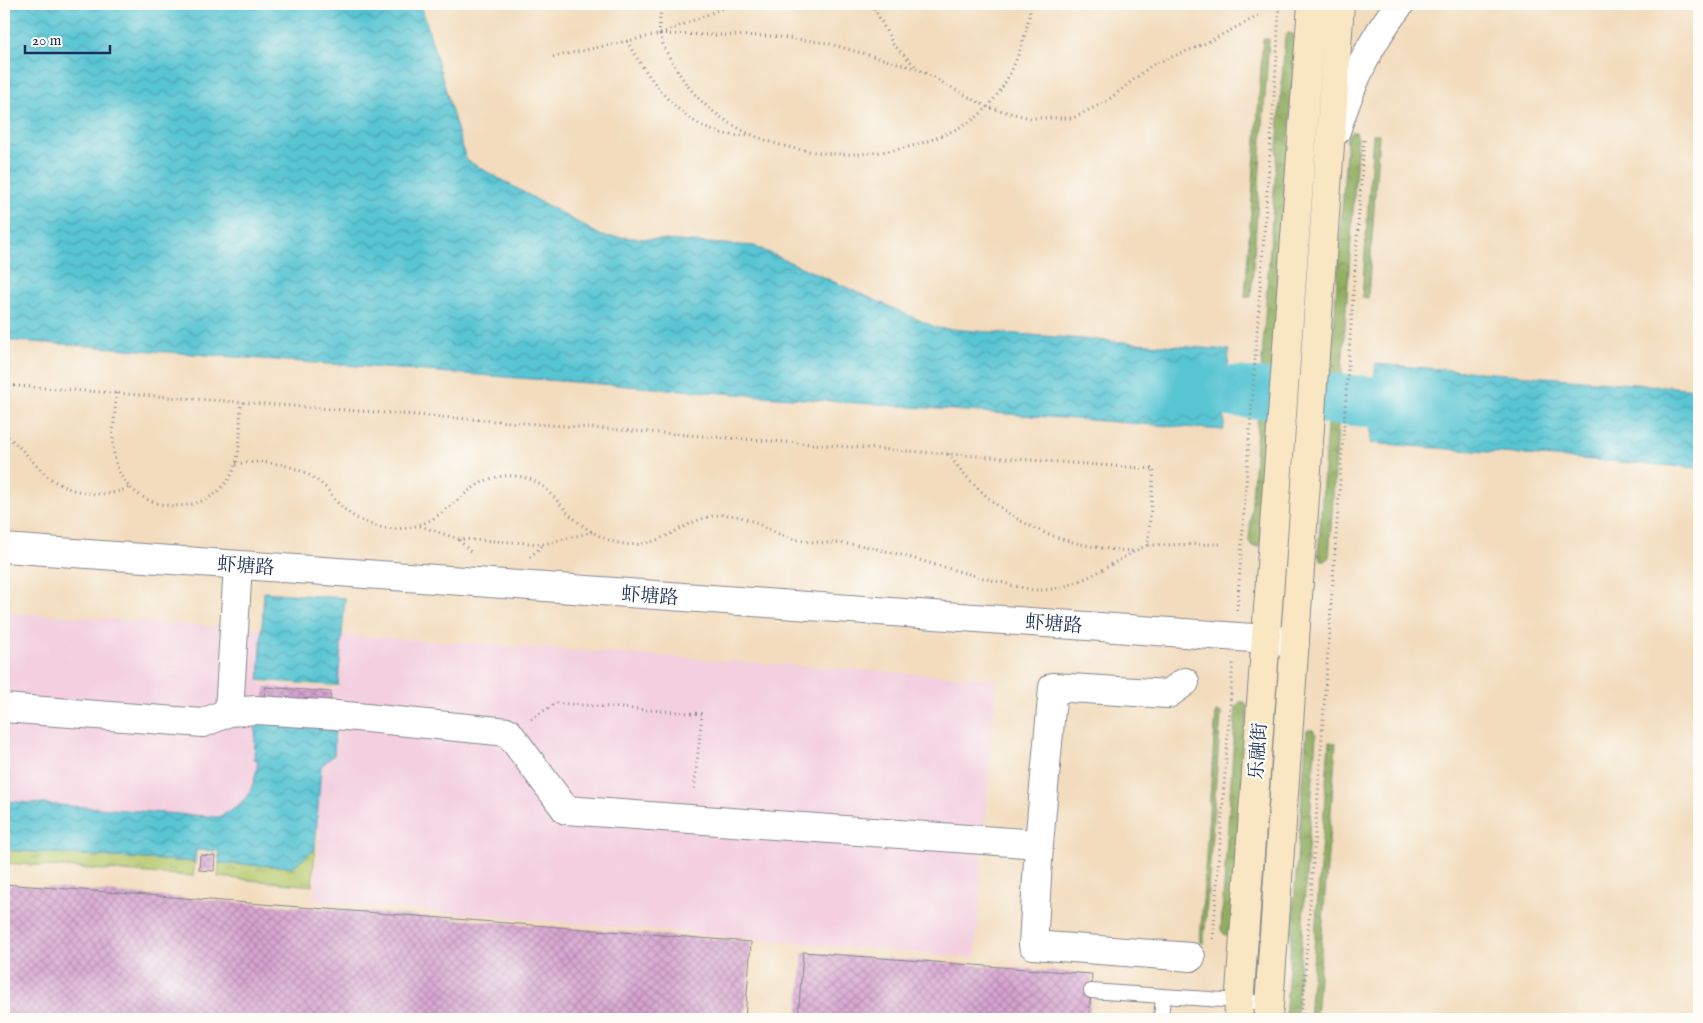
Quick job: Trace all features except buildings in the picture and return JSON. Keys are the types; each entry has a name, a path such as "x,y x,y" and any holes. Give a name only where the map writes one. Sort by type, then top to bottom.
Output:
{"street":[{"name":"乐融街","path":"1268,1011 1340,4"},
{"path":"1331,145 1347,96 1363,60 1377,34 1400,4"},
{"name":"乐融街","path":"1239,1010 1314,7"},
{"name":"虾塘路","path":"4,548 1235,636 1295,644"},
{"path":"229,712 238,565"},
{"path":"1185,682 1168,694 1053,687 1039,844 1033,944 1191,957"},
{"path":"4,708 203,723 229,712 257,710 336,715 508,732 566,810 1039,844"}],"lane":[{"path":"1091,991 1162,996 1239,1010 1268,1011"},
{"path":"1161,1019 1162,996"}],"path":[{"path":"661,4 660,34 681,78 696,97 714,114 750,134 811,151 866,154 924,143 953,131 978,116 995,98 1017,54 1031,4"},
{"path":"553,57 660,34 733,4"},
{"path":"872,4 893,44 918,69"},
{"path":"1213,940 1278,4"},
{"path":"660,34 771,36 818,42 918,69 987,107 1030,118 1072,118 1107,101 1152,65 1204,44 1258,16"},
{"path":"627,41 645,72 667,99 692,119 717,132 738,136 750,134"},
{"path":"1302,1019 1364,132"},
{"path":"4,385 1154,468 1148,545"},
{"path":"116,393 113,454 118,470 130,487 140,496 155,503 171,506 188,506 203,501 218,491 229,479 236,464 240,448 241,402"},
{"path":"4,434 48,476 65,487 99,494 119,493 130,487"},
{"path":"948,454 980,492 1020,521 1047,535 1075,544 1104,550 1134,551"},
{"path":"236,464 275,463 288,466 315,478 345,510 368,524 398,529 419,526 446,512 463,494 480,484 503,476 516,476 542,485 555,496 567,512 593,532 617,542 645,544 676,533 698,520 711,516 729,515 749,520 770,531 794,539 870,547 992,580 1041,590 1061,587 1088,578 1148,545 1222,544"},
{"path":"419,526 459,540 544,544 593,532"},
{"path":"508,732 556,704 702,714 691,819"}],"shaded area":[{"path":"4,612 996,679 975,958 313,901 320,830 4,812"}],"green space":[{"path":"1288,33 1293,34 1296,39 1261,542 1258,547 1252,546 1249,541 1285,37"},
{"path":"1263,39 1269,39 1251,297 1245,297"},
{"path":"1350,132 1356,132 1358,138 1329,557 1326,560 1321,560 1318,556 1347,137"},
{"path":"1373,134 1379,134 1368,298 1362,297"},
{"path":"1240,702 1245,702 1248,708 1233,930 1230,935 1225,935 1221,930 1236,706"},
{"path":"1216,712 1221,713 1204,943 1200,942"},
{"path":"1307,730 1313,730 1316,735 1296,1019 1285,1019"},
{"path":"1329,742 1336,743 1316,1019 1309,1019"},
{"path":"315,849 312,886 218,877 219,863 292,867"},
{"path":"4,850 195,862 193,876 4,863"}],"water":[{"path":"4,4 421,4 466,160 602,236 754,246 937,328 1229,350 1224,430 4,340"},
{"path":"1375,364 1699,389 1699,468 1370,443"},
{"path":"264,592 345,598 338,686 259,681"},
{"path":"256,719 335,724 334,755 321,766 315,849 292,867 219,863 219,851 196,850 195,862 4,850 4,801 218,817 228,812 236,807 247,795 254,780 258,760 254,759"}],"pier":[{"path":"1230,348 1226,430 1224,433"},
{"path":"1376,362 1369,445 1367,442 1373,364"},
{"path":"259,681 338,686 338,689 259,683"}],"waterway":[{"path":"1157,386 1442,407"}]}
